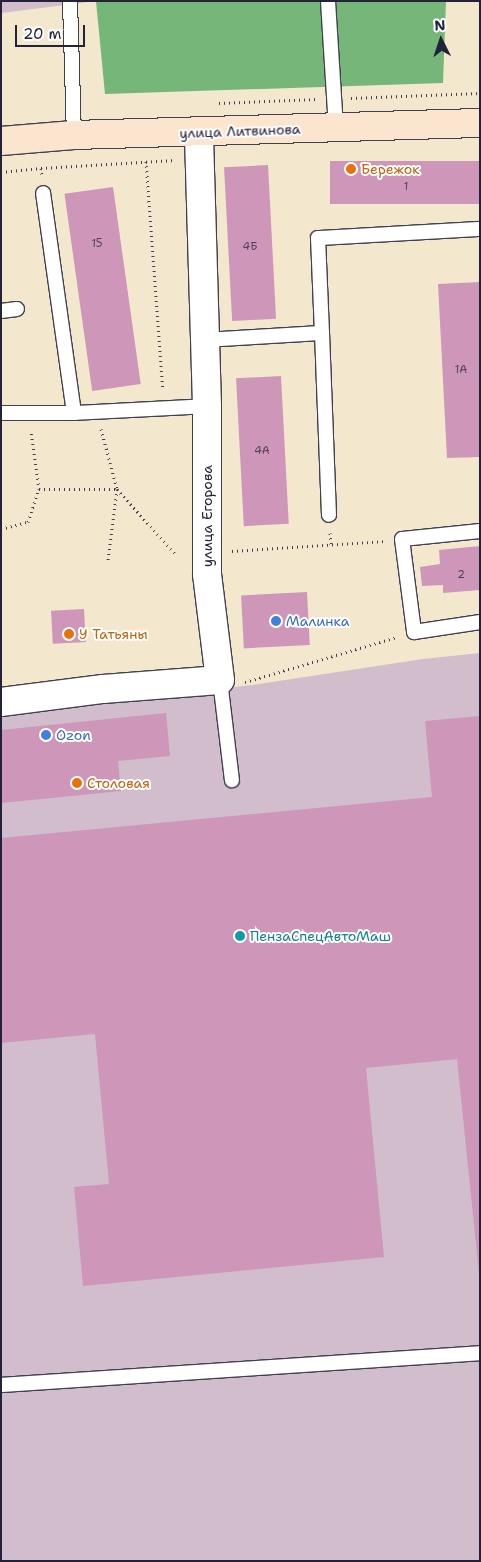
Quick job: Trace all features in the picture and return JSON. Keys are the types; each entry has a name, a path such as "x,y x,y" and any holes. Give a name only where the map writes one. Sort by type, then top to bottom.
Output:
{"main road":[{"name":"улица Литвинова","path":"1,141 74,135 480,124"}],"street":[{"name":"улица Егорова","path":"198,132 206,406 207,574 220,680"},
{"path":"1,702 103,689 220,680"}],"lane":[{"path":"70,1 74,135"},
{"path":"328,1 336,128"},
{"path":"43,193 74,413"},
{"path":"329,515 318,238 480,229"},
{"path":"1,311 17,309"},
{"path":"203,340 322,333"},
{"path":"1,412 74,413 206,406"},
{"path":"480,531 402,539 414,632 480,622"},
{"path":"220,680 232,780"},
{"path":"1,1385 480,1353"}],"path":[{"path":"146,162 164,408"},
{"path":"1,172 41,168 43,193"},
{"path":"96,412 117,489 108,560"},
{"path":"1,529 28,522 40,489 28,413"},
{"path":"40,489 117,489 176,555"},
{"path":"231,551 402,539"}],"shaded area":[{"path":"1,1 97,1 1,13"},
{"path":"480,653 480,1561 1,1561 1,711 253,685 423,659"}],"green space":[{"path":"96,1 446,1 443,83 105,94"}],"building":[{"path":"330,161 480,161 480,204 330,204"},
{"path":"268,165 276,319 232,321 224,167"},
{"path":"113,187 141,384 92,391 64,194"},
{"path":"480,282 480,457 447,458 438,284"},
{"path":"281,376 289,524 244,526 236,378"},
{"path":"480,546 480,590 443,593 443,585 422,586 420,567 440,564 439,550"},
{"name":"Малинка","path":"307,592 310,645 244,648 241,595"},
{"name":"У Татьяны","path":"84,609 86,642 53,644 51,611"},
{"path":"166,713 170,756 118,761 121,791 1,803 1,730"},
{"name":"ПензаСпецАвтоМаш","path":"480,716 480,1283 457,1059 366,1068 384,1257 83,1286 74,1187 109,1184 95,1034 1,1043 1,838 432,797 425,721"}],"place":[{"name":"Бережок","path":"351,169"},
{"name":"Малинка","path":"276,621"},
{"name":"У Татьяны","path":"69,634"},
{"name":"Ozon","path":"46,735"},
{"name":"Столовая","path":"77,783"},
{"name":"ПензаСпецАвтоМаш","path":"240,936"}]}
